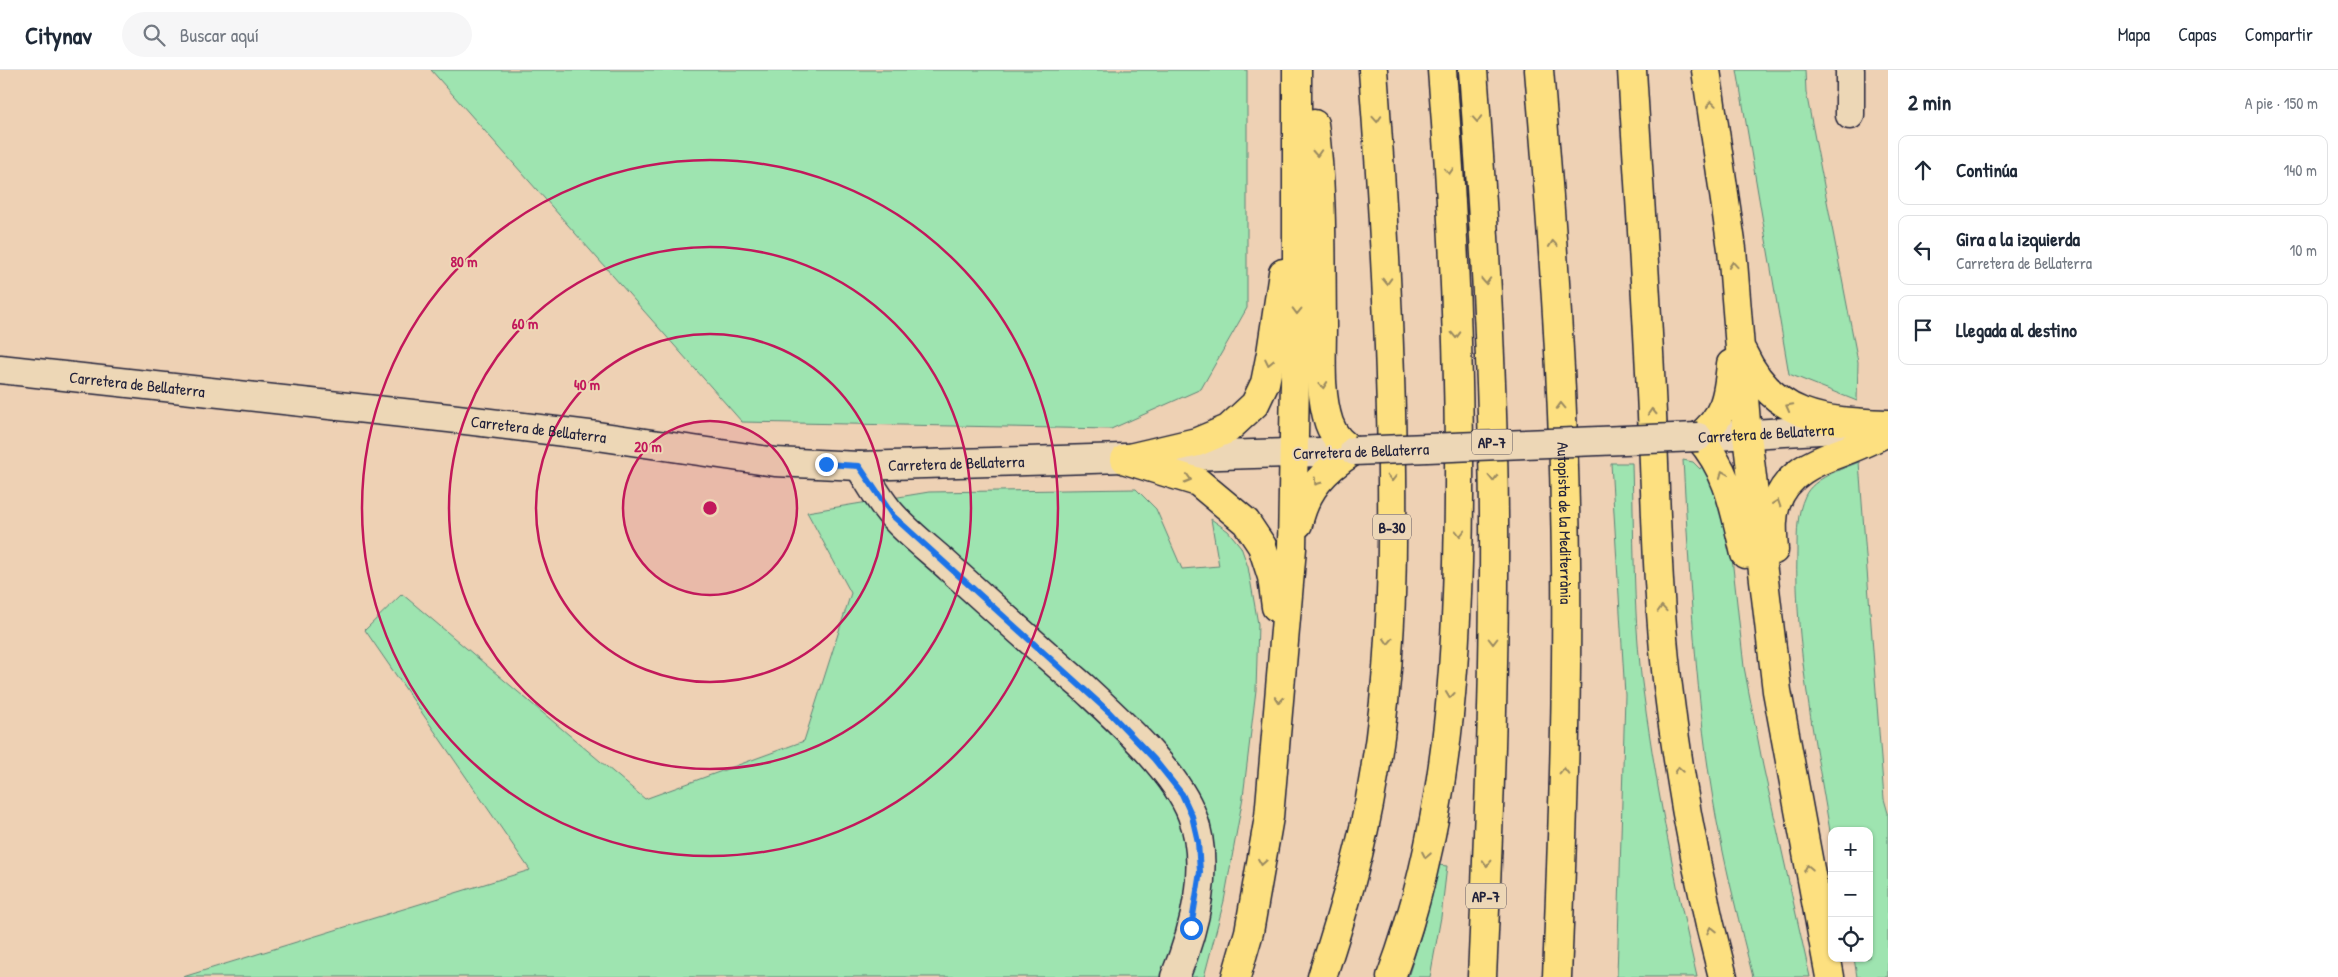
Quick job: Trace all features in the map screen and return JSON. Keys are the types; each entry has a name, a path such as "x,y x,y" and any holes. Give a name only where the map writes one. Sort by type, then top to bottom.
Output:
{"highway":[{"path":"1236,977 1249,932 1269,817 1292,548 1298,140 1297,70"},
{"path":"1292,548 1299,518 1316,482 1331,466 1354,451 1342,444 1334,436 1325,405 1316,141 1306,70"},
{"name":"B-30","path":"1322,977 1343,914 1360,849 1374,780 1386,686 1391,570 1392,398 1386,261 1373,70"},
{"path":"1391,977 1423,871 1436,804 1456,632 1460,544 1459,396 1454,269 1442,70"},
{"name":"AP-7","path":"1473,70 1491,361 1494,516 1493,668 1482,977"},
{"name":"Autopista de la Mediterrània","path":"1539,70 1557,295 1565,508 1564,813 1557,977"},
{"path":"1632,70 1652,404 1657,544 1667,678 1679,767 1696,864 1723,977"},
{"path":"1706,70 1732,249 1747,435 1777,691"},
{"path":"1125,459 1197,442 1228,429 1255,404 1265,383 1271,353 1298,140"},
{"path":"1738,313 1728,393 1711,427 1698,437 1710,450 1727,483 1777,691 1830,977"},
{"path":"1739,344 1751,370 1777,400 1791,409 1814,416 1839,420 1888,424"},
{"path":"1777,691 1773,522 1776,505 1782,490 1802,469 1817,460 1888,432"},
{"path":"1125,459 1198,482 1246,522 1262,546 1272,577 1281,671"},
{"path":"1564,813 1572,977"}],"street":[{"path":"1850,70 1850,115"},
{"name":"Carretera de Bellaterra","path":"0,369 449,418 597,436 775,462 859,466 1294,454 1793,433 1888,424"},
{"path":"859,466 893,516 1109,712 1154,759 1182,794 1192,816 1196,833 1200,872 1195,910 1187,947 1175,977"}],"green space":[{"path":"431,70 1247,70 1247,308 1201,389 1111,429 742,422"},
{"path":"1737,70 1805,70 1806,92 1858,362 1857,401 1789,374"},
{"path":"1683,460 1693,462 1700,469 1704,463 1723,509 1731,549 1744,667 1763,766 1810,977 1753,977 1717,822 1703,732 1694,641"},
{"path":"1859,462 1884,799 1888,813 1888,977 1857,977 1855,962 1873,962 1873,827 1829,827 1808,698 1799,625 1797,537 1802,502 1814,484 1837,471"},
{"path":"1611,463 1632,463 1635,596 1641,675 1665,827 1697,977 1617,977 1625,695"},
{"path":"1136,489 1156,509 1182,569 1219,566 1211,519 1228,531 1241,547 1248,567 1258,624 1256,690 1243,797 1224,901 1204,977 183,977 530,870 365,630 402,594 645,799 804,741 851,593 807,512 929,492"},
{"path":"1438,865 1447,866 1441,917 1430,977 1408,977 1423,929"}],"route":[{"path":"826,464 859,466 893,516 1109,712 1154,759 1182,794 1192,816 1198,842 1200,872 1191,928"}]}
